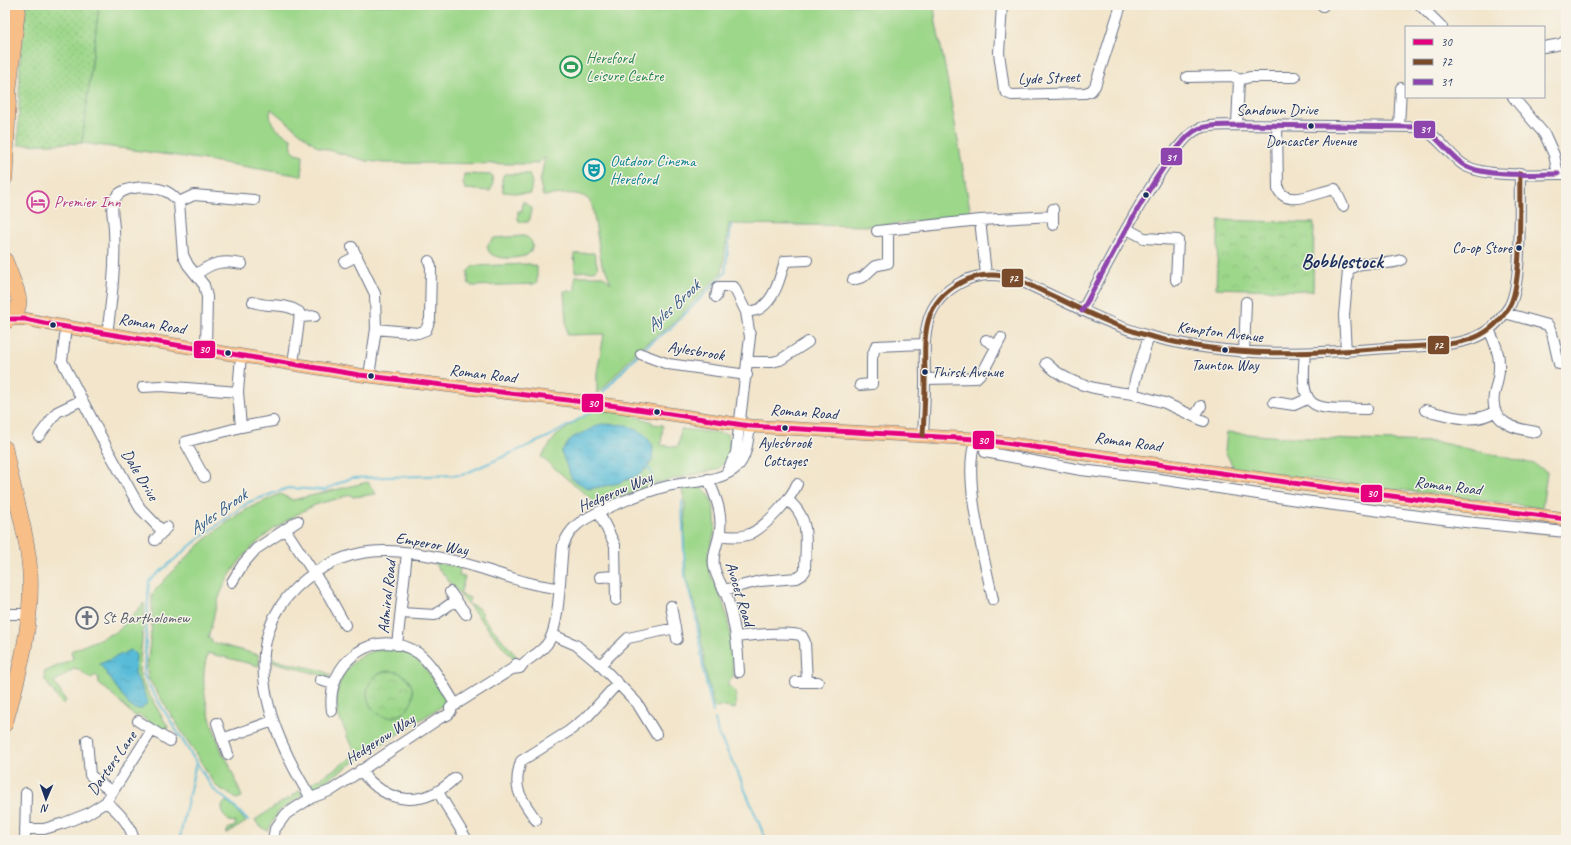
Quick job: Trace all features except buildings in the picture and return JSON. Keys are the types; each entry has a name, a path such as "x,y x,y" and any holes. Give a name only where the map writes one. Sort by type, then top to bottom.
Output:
{"highway":[{"path":"5,178 9,89 18,5"},
{"path":"5,260 17,293 19,305 17,312 8,323"},
{"path":"5,282 13,287 17,293"},
{"path":"5,448 9,488 28,558 30,573 29,614 19,671 5,724"}],"main road":[{"name":"Roman Road","path":"17,293 27,309 42,322"},
{"name":"Roman Road","path":"8,323 22,318 107,334 369,376 609,405 744,425 976,438 1308,485 1566,518"}],"street":[{"name":"Lyde Street","path":"1002,5 999,53 1004,89 1007,93 1012,95 1085,93 1091,91 1095,86 1121,5"},
{"path":"1420,5 1441,26"},
{"path":"1545,47 1561,44 1566,40"},
{"path":"1187,77 1233,76 1239,80"},
{"path":"1239,80 1250,76 1295,77"},
{"path":"1237,125 1239,80"},
{"path":"1399,126 1401,88"},
{"path":"1514,98 1545,135 1562,174"},
{"name":"Sandown Drive","path":"1082,311 1161,171 1178,146 1188,135 1198,129 1211,126 1237,125 1420,127 1432,133 1461,163 1470,169 1483,172 1562,174"},
{"path":"1277,125 1278,189 1280,194 1285,198 1293,199 1307,197 1317,192 1335,189 1342,206"},
{"name":"Kempton Avenue","path":"923,435 925,379 924,344 927,321 941,296 965,280 986,274 1016,279 1082,311 1149,336 1207,349 1244,353 1346,352 1464,341 1474,338 1489,330 1505,313 1514,296 1517,280 1520,173"},
{"path":"107,334 114,286 114,200 123,191 129,188 135,188 164,191 180,202"},
{"path":"180,202 194,195 254,200"},
{"path":"180,202 183,255 188,265 197,274 204,285 207,296 206,349"},
{"path":"877,231 980,220 1053,217"},
{"path":"980,220 986,274"},
{"path":"1127,229 1144,238 1178,240 1176,280"},
{"path":"852,280 863,277 875,266 888,263 888,230"},
{"path":"345,262 355,252 375,294 376,329 369,376"},
{"path":"746,312 760,309 770,299 779,282 785,261 808,260"},
{"path":"1346,352 1344,315 1348,271 1352,266 1362,264 1393,264 1401,260"},
{"path":"197,274 205,267 216,262 227,261 242,264"},
{"path":"376,329 418,333 426,330 430,319 431,268 429,261"},
{"path":"716,297 718,287 734,287 746,312 750,337 744,425"},
{"path":"253,302 261,305 290,307 299,312 300,317 295,338 293,363"},
{"path":"1244,353 1246,302"},
{"path":"1505,313 1548,325 1552,332 1558,364"},
{"path":"300,317 315,316"},
{"name":"Dale Drive","path":"66,327 62,361 140,508 165,530 155,540"},
{"path":"1489,330 1494,340 1499,360 1499,376 1494,402 1495,411 1507,425 1536,432"},
{"path":"1133,394 1135,380 1149,336"},
{"path":"925,379 976,378 984,370 999,342 986,340"},
{"path":"748,362 772,362 780,360 808,342"},
{"path":"860,384 872,384 872,357 876,346 924,344"},
{"path":"1305,353 1303,377 1307,399 1313,404 1326,408 1367,409"},
{"name":"Aylesbrook","path":"641,354 668,364 747,375"},
{"path":"241,355 238,392 241,427"},
{"path":"1046,362 1058,373 1089,388 1133,394 1165,403 1200,418 1200,406"},
{"path":"143,387 161,386 238,392"},
{"path":"1274,402 1294,404 1307,399"},
{"path":"39,436 57,412 82,400"},
{"path":"1425,410 1441,409 1474,419 1485,417 1495,411"},
{"path":"204,476 185,442 241,427 273,421"},
{"name":"Hedgerow Way","path":"274,840 277,826 286,814 327,787 336,786 440,718 444,710 454,707 512,669 517,670 522,664 540,653 553,635 562,555 566,539 579,523 656,489 708,479 727,473 736,453 744,425"},
{"path":"976,438 971,452 973,499 993,600"},
{"name":"Roman Road","path":"985,452 1096,472 1212,486 1304,501 1512,527 1566,532"},
{"path":"1096,472 1099,455"},
{"name":"Avocet Road","path":"708,479 719,508 720,520 720,535 713,559 717,577 724,590 737,637 739,672"},
{"path":"720,535 742,536 751,533 788,500 796,484"},
{"path":"724,590 760,580 797,578 802,576 805,570 805,527 799,510 788,500"},
{"path":"1512,527 1514,512"},
{"path":"599,513 615,545 616,600"},
{"path":"232,582 243,564 256,549 298,521"},
{"path":"285,529 314,573 345,625"},
{"name":"Emperor Way","path":"311,798 289,761 273,721 266,698 264,679 268,636 276,616 298,585 314,573 340,559 363,553 387,551 435,557 535,585 559,588"},
{"name":"Admiral Road","path":"397,644 407,553"},
{"path":"600,576 615,576"},
{"path":"401,613 435,615 453,596 466,614"},
{"path":"671,606 677,639"},
{"path":"5,614 29,614"},
{"path":"600,665 628,638 675,628"},
{"path":"553,635 576,644 600,665 637,703 656,734"},
{"path":"737,637 758,635 802,636 805,642 807,682"},
{"path":"332,711 331,698 333,684 342,666 358,652 375,645 397,644 408,648 425,659 454,707"},
{"path":"320,680 333,684"},
{"path":"796,682 818,682"},
{"path":"536,820 524,809 517,787 521,761 569,731 588,716 618,683"},
{"name":"Darters Lane","path":"138,721 170,741"},
{"path":"222,738 273,721"},
{"path":"217,723 228,754"},
{"name":"Darters Lane","path":"25,829 44,829 64,823 87,814 106,802 152,730"},
{"path":"87,740 90,775 112,792"},
{"path":"360,770 374,787 390,796 409,798 438,792 455,778"},
{"path":"438,792 464,839"},
{"path":"25,840 26,793"},
{"path":"106,802 121,815 130,829 134,840"}],"green space":[{"path":"26,5 99,5 82,143 18,145 20,60"},
{"path":"99,5 934,5 971,215 877,226 729,224 722,272 672,324 640,348 597,395 597,373 604,334 567,335 564,291 575,291 575,276 603,276 611,283 606,270 602,265 592,204 588,199 576,194 543,196 540,182 545,157 540,162 532,164 383,163 367,161 318,147 271,109 270,114 272,123 278,130 291,138 292,149 296,153 303,155 302,176 199,159 82,143"},
{"path":"464,174 492,175 493,185 490,191 465,189 463,182"},
{"path":"504,174 529,174 532,183 530,194 503,192 502,179"},
{"path":"523,201 531,208 530,219 528,222 520,222 518,219 518,211 522,211"},
{"path":"1219,220 1314,223 1313,291 1216,288"},
{"path":"523,236 529,239 532,244 532,249 527,255 516,258 502,258 491,254 488,250 488,244 494,238"},
{"path":"594,253 598,268 593,271 575,272 574,254"},
{"path":"530,264 537,267 537,282 534,284 472,286 468,283 468,271 473,266"},
{"path":"593,409 628,413 652,422 652,424 663,425 661,445 678,447 681,429 727,434 730,449 725,461 718,469 656,483 597,507 590,498 541,457 556,436","holes":["653,446 652,459 649,466 643,472 635,477 616,483 589,489"]},
{"path":"1227,432 1269,436 1438,442 1534,464 1547,472 1542,508 1234,469 1225,451"},
{"path":"368,482 376,494 353,497 349,494 341,498 315,505 281,524 255,544 234,569 218,600 208,638 212,639 211,642 259,655 259,666 208,653 205,666 205,692 210,719 224,757 226,757 242,797 237,799 216,786 148,678 147,668 152,625 152,594 186,558 210,536 235,516 249,508 280,494 293,500"},
{"path":"700,487 709,495 714,508 715,528 708,554 708,566 729,624 732,644 733,674 735,674 732,679 728,681 728,686 734,690 735,693 735,709 720,706 714,708 706,673 698,617 686,575 684,551 685,505 682,489"},
{"path":"433,562 460,568 459,576 465,577 460,594 470,598 468,604 478,608 483,613 481,615 517,657 515,658 509,654"},
{"path":"144,603 139,671 143,684 168,727 165,731 161,730 139,715 137,717 127,709 98,683 99,678 95,675 91,679 75,668 54,682 66,701 62,704 45,680 44,672 73,659 71,651 118,631"},
{"path":"379,649 390,649 408,654 421,663 442,693 445,704 314,788 309,785 318,779 320,780 323,778 322,777 357,753 346,735 347,734 336,711 338,711 338,690 345,671 352,664 369,652"},
{"path":"270,658 321,670 331,675 328,677 270,661"},
{"path":"385,671 395,671 407,677 412,685 412,703 407,711 399,716 385,717 377,714 370,707 367,699 367,689 370,681 377,674"},
{"path":"300,790 302,795 278,812 268,831 259,826 255,820 288,798 289,799"},
{"path":"226,801 233,806 246,822 226,834 228,829 235,826 236,822 229,821 223,815 222,806"}],"water":[{"path":"601,424 626,425 644,434 653,446 652,460 641,474 619,483 589,489 572,479 561,452 572,438"},
{"path":"131,650 136,655 135,673 148,702 142,709 135,709 129,705 100,664"}],"waterway":[{"name":"Ayles Brook","path":"640,351 672,327 725,273 731,225"},
{"name":"Ayles Brook","path":"603,392 638,354"},
{"name":"Ayles Brook","path":"180,837 196,762 147,683 144,674 149,581 196,541 249,502 288,488 324,490 351,478 462,475 550,436 591,412"},
{"path":"647,466 652,474 650,485"},
{"path":"682,501 685,576 696,617 704,673 713,712"},
{"path":"715,719 718,733 737,771 766,840"},
{"path":"196,762 213,789 233,805 248,821"}],"transit line":[{"name":"31","path":"1082,311 1153,183 1185,139 1203,127 1237,125 1420,127 1431,134 1461,163 1470,168 1481,171 1508,174 1558,174"},
{"name":"72","path":"923,435 925,338 927,325 937,302 947,292 960,283 974,277 994,275 1016,279 1132,331 1181,343 1212,348 1274,353 1305,353 1439,345 1459,342 1476,337 1486,332 1499,321 1509,307 1513,296 1518,263 1520,173"},
{"name":"30","path":"11,319 25,319 360,375 617,406 750,426 976,439 1566,519"}],"place":[{"name":"Hereford Leisure Centre","path":"571,67"},
{"name":"Doncaster Avenue","path":"1311,126"},
{"name":"Outdoor Cinema Hereford","path":"594,170"},
{"name":"Premier Inn","path":"38,202"},
{"name":"Co-op Store","path":"1519,248"},
{"name":"Taunton Way","path":"1225,350"},
{"name":"Thirsk Avenue","path":"925,372"},
{"name":"Aylesbrook Cottages","path":"785,428"},
{"name":"St Bartholomew","path":"87,618"}],"district":[{"name":"Bobblestock","path":"1342,261"}]}
